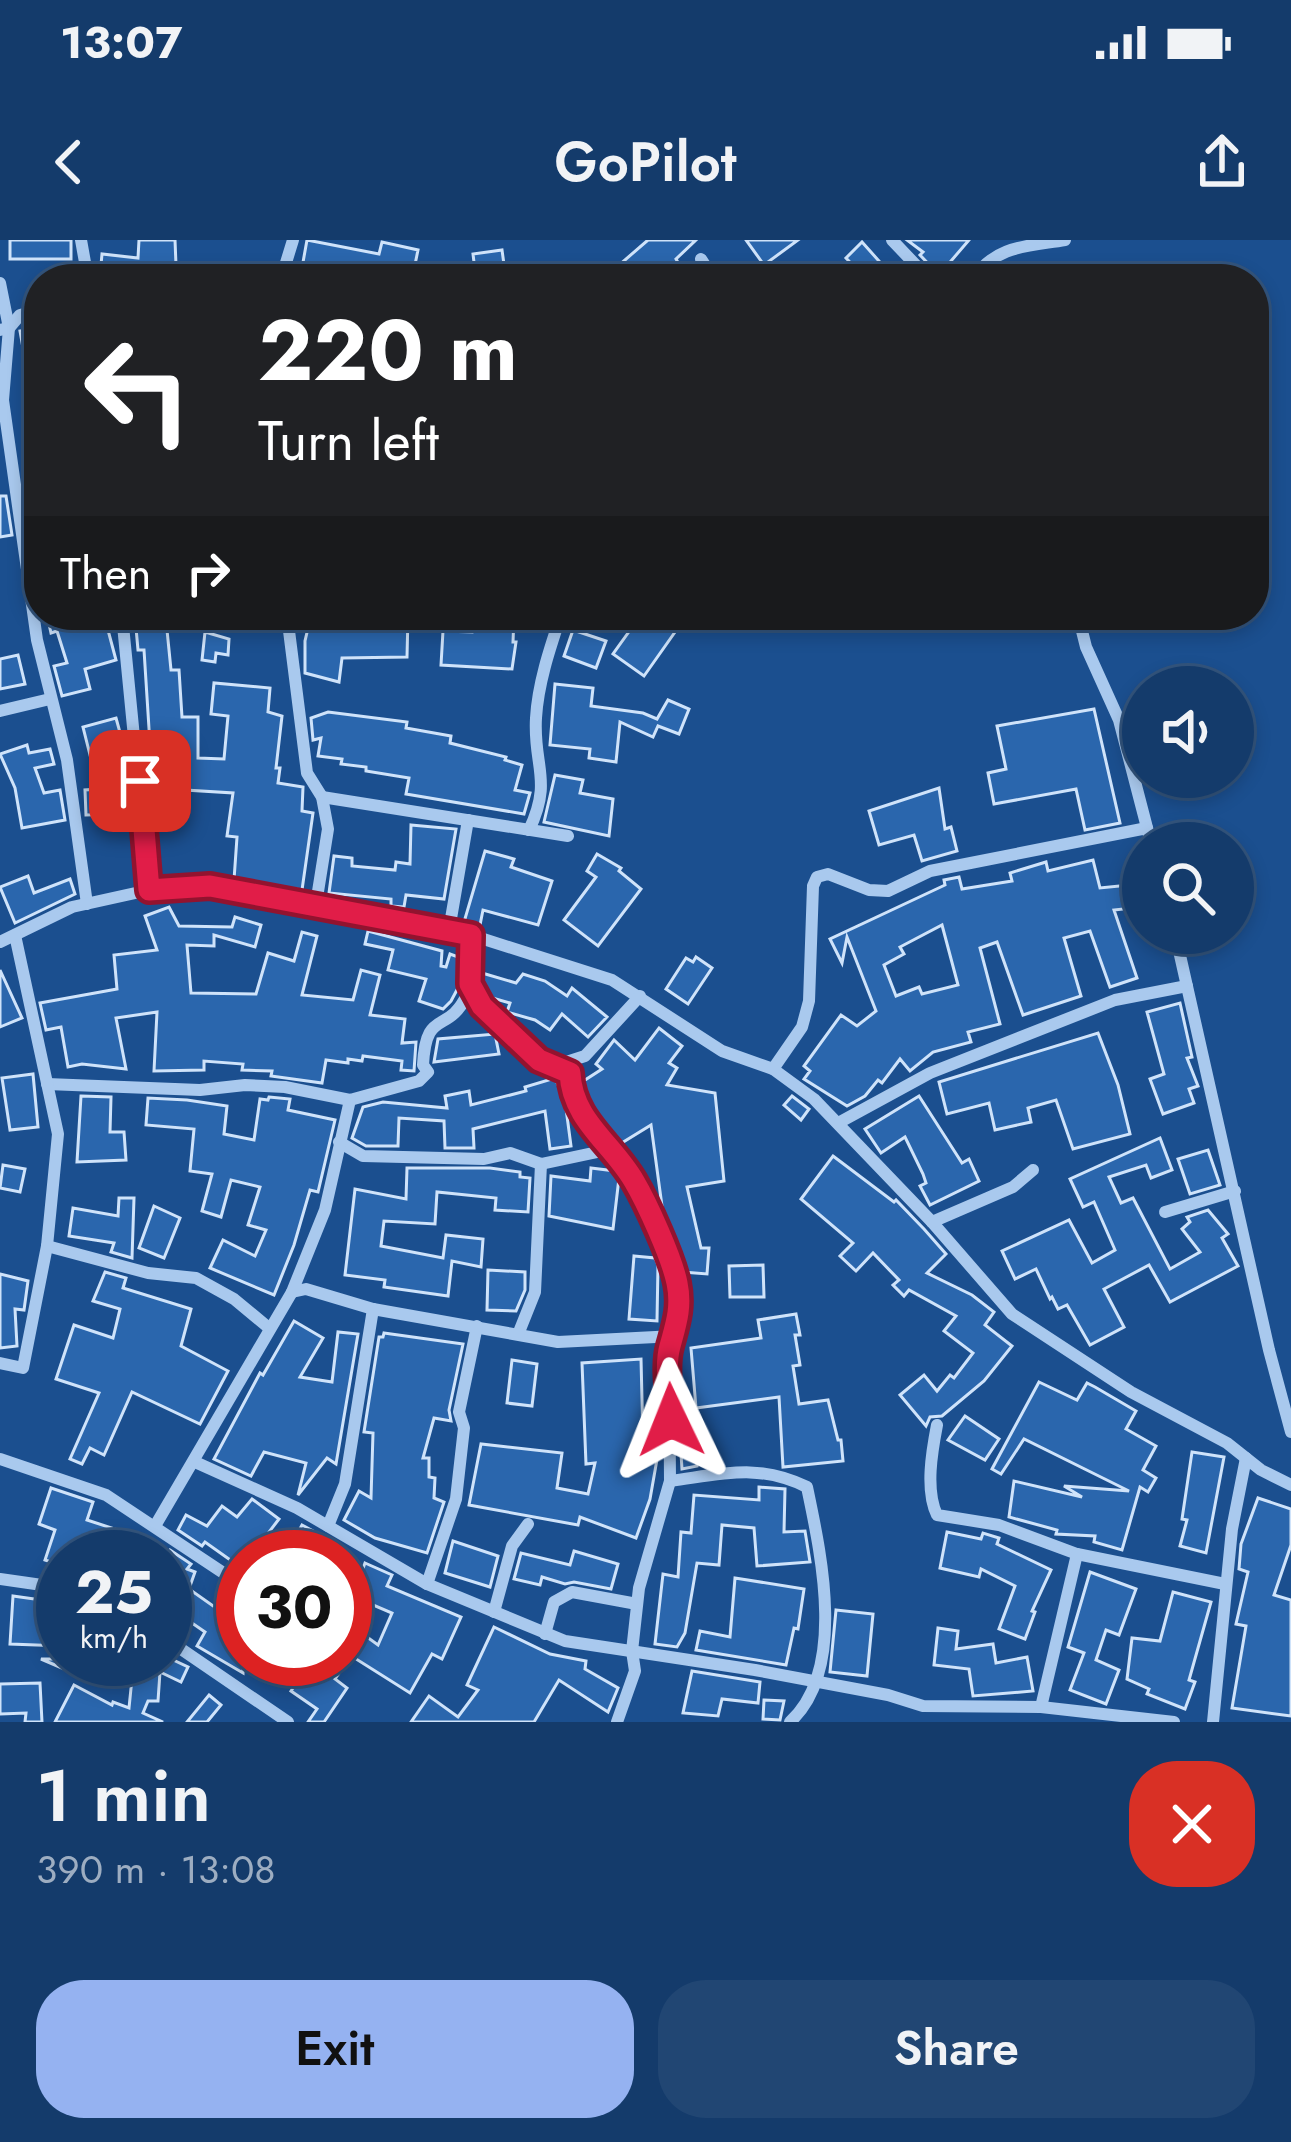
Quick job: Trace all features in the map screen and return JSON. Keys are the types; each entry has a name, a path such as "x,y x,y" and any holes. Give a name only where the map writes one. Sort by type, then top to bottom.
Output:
{"street":[{"path":"892,240 915,264"},
{"path":"984,264 1008,249 1065,240"},
{"path":"701,259 704,264"},
{"path":"0,283 2,400 24,551"},
{"path":"36,630 67,760 87,904"},
{"path":"123,630 149,890"},
{"path":"289,630 307,773 322,797 328,830 316,904"},
{"path":"529,830 541,805 544,776 536,720 556,630"},
{"path":"1082,630 1119,720 1145,822"},
{"path":"0,711 50,699"},
{"path":"322,797 568,836"},
{"path":"449,930 468,820"},
{"path":"773,1069 802,1027 809,1001 817,877 828,874 869,890 888,891 930,871 1122,833"},
{"path":"0,943 87,904 149,890 210,886 471,935 612,980 722,1051 773,1069 840,1122 1012,1314 1131,1392 1288,1480"},
{"path":"0,1363 22,1368 47,1246 58,1134 15,935"},
{"path":"47,1084 200,1090 285,1087 350,1100 419,1081 428,1072 423,1065 424,1038 466,998 471,935"},
{"path":"1180,954 1291,1432"},
{"path":"470,984 482,1006 539,1060 570,1073 571,1097 635,1182 677,1284 679,1313 669,1348 670,1481 637,1604 635,1671 617,1722"},
{"path":"840,1122 930,1073 1115,1000 1187,986"},
{"path":"557,1065 585,1056 640,996"},
{"path":"155,1526 292,1292 325,1210 350,1100"},
{"path":"339,1142 363,1156 484,1159 510,1153 542,1164 607,1150"},
{"path":"519,1332 535,1292 542,1164"},
{"path":"932,1222 1013,1187 1033,1170"},
{"path":"1165,1212 1234,1191"},
{"path":"47,1246 148,1273 196,1278 234,1299 268,1328"},
{"path":"292,1292 306,1289 373,1309 558,1342 675,1336"},
{"path":"328,1526 345,1484 373,1309"},
{"path":"427,1584 456,1499 464,1428 459,1412 476,1326"},
{"path":"937,1425 932,1452 933,1507 938,1514 999,1525 1077,1554 1226,1584"},
{"path":"1213,1722 1232,1529 1246,1458"},
{"path":"0,1459 106,1496 216,1568"},
{"path":"195,1462 297,1508 427,1584 545,1634 590,1646 887,1695 923,1706 1041,1707 1174,1722"},
{"path":"670,1481 752,1470 780,1474 807,1487 820,1553 825,1644 816,1683 803,1710 790,1722"},
{"path":"494,1612 512,1546 528,1524"},
{"path":"1041,1707 1077,1554"},
{"path":"0,1579 36,1584"},
{"path":"545,1634 554,1602 572,1592 637,1604"},
{"path":"192,1657 287,1722"}],"building":[{"path":"10,240 71,240 71,259 10,259"},
{"path":"139,240 175,240 176,264 101,264 102,254 138,258"},
{"path":"307,240 379,254 382,242 418,250 415,264 303,264"},
{"path":"648,240 696,240 676,259 679,264 620,264"},
{"path":"746,240 798,240 765,264"},
{"path":"907,240 969,240 948,264 929,264 920,255 923,252"},
{"path":"862,242 882,264 852,264 846,258"},
{"path":"502,250 504,264 474,264 473,254"},
{"path":"0,496 6,496 12,535 0,537"},
{"path":"50,630 108,630 116,660 85,669 90,689 62,696 54,666 67,663 57,631"},
{"path":"136,630 167,630 171,670 179,670 182,717 198,717 198,758 224,759 228,716 211,714 214,683 270,688 268,712 282,716 278,783 303,787 302,811 313,813 302,890 234,880 237,837 227,836 233,793 153,788 154,744 150,744 144,650 138,650"},
{"path":"308,630 408,630 407,657 342,658 339,682 305,673"},
{"path":"513,630 512,669 441,665 443,631"},
{"path":"573,630 606,641 596,668 564,656"},
{"path":"630,630 676,630 644,676 613,654"},
{"path":"205,632 229,639 228,655 216,653 215,662 202,660"},
{"path":"18,655 25,684 0,689 0,659"},
{"path":"555,684 593,688 591,706 657,719 668,700 689,709 679,734 658,726 653,737 620,722 616,762 589,758 590,749 550,745"},
{"path":"1094,709 1120,823 1085,830 1076,789 994,804 988,773 1006,769 997,726"},
{"path":"328,712 407,722 406,728 451,736 450,743 522,765 515,790 530,793 524,814 406,794 409,778 318,756 321,738 313,740 311,718"},
{"path":"116,718 124,747 90,755 83,727"},
{"path":"27,745 29,753 50,749 54,764 35,768 44,793 60,790 65,820 22,828 15,788 0,754"},
{"path":"555,775 583,780 580,793 613,799 609,836 544,822"},
{"path":"127,787 128,814 86,815 85,790"},
{"path":"939,788 945,829 951,827 957,851 922,861 914,835 879,845 869,811"},
{"path":"411,825 456,829 444,899 406,895 404,907 391,906 391,899 329,893 334,856 352,858 352,866 395,870 396,862 410,864"},
{"path":"485,851 514,859 511,867 552,881 538,925 483,910 480,925 464,922"},
{"path":"597,854 621,868 641,889 598,946 564,920 596,877 587,871"},
{"path":"1093,860 1100,888 1122,886 1122,909 1114,910 1122,934 1122,954 1129,954 1137,978 1110,987 1090,931 1064,938 1081,996 1023,1015 997,942 980,948 1000,1024 968,1032 971,1042 933,1052 910,1071 900,1059 882,1083 878,1080 865,1096 847,1106 804,1079 810,1071 804,1066 841,1015 857,1026 876,1011 847,937 842,963 830,939 945,885 944,880 959,877 962,889 1012,881 1010,873 1046,862 1048,871","holes":["942,925 958,985 922,994 919,987 896,996 884,965 904,954 900,947"]},
{"path":"28,876 34,893 70,879 75,894 15,923 0,887"},
{"path":"169,907 179,926 232,927 235,917 261,925 255,947 214,935 214,946 187,945 191,993 256,994 268,953 294,961 302,932 317,936 302,995 353,1000 361,970 380,975 370,1015 405,1019 402,1043 416,1042 414,1071 401,1070 402,1061 363,1056 362,1061 348,1059 348,1063 326,1060 322,1083 271,1076 272,1071 242,1070 243,1064 204,1061 204,1070 154,1071 157,1012 116,1018 126,1069 68,1067 61,1027 46,1030 40,1003 117,989 114,955 157,950 145,916"},
{"path":"368,931 442,951 441,966 446,967 450,954 461,958 459,986 451,1001 443,1009 419,1001 426,979 388,970 393,950 365,944"},
{"path":"696,957 712,968 688,1004 666,989 686,958 693,962"},
{"path":"0,970 22,1018 0,1027"},
{"path":"482,973 516,983 523,974 567,996 572,988 607,1017 588,1037 562,1014 550,1030 507,1012 510,1003 489,997"},
{"path":"1180,1003 1192,1057 1187,1058 1198,1086 1189,1089 1194,1103 1163,1114 1150,1079 1164,1074 1147,1012"},
{"path":"659,1028 682,1046 669,1063 677,1068 667,1085 715,1093 724,1181 687,1187 701,1248 709,1248 707,1274 683,1272 665,1228 651,1125 620,1144 595,1113 582,1082 602,1069 596,1064 614,1040 635,1060"},
{"path":"1098,1033 1130,1134 1073,1149 1056,1100 1028,1108 1031,1122 995,1130 989,1103 947,1114 939,1082"},
{"path":"495,1034 499,1054 434,1062 438,1039"},
{"path":"33,1074 38,1127 10,1130 2,1078"},
{"path":"555,1078 565,1101 571,1146 550,1149 545,1111 473,1129 474,1148 445,1148 444,1121 399,1118 398,1146 366,1146 352,1138 363,1107 383,1102 447,1108 445,1096 469,1091 471,1105"},
{"path":"81,1096 111,1097 110,1132 124,1132 126,1160 77,1162"},
{"path":"792,1096 809,1109 801,1120 784,1105"},
{"path":"919,1096 962,1163 969,1159 979,1181 930,1205 920,1186 926,1183 923,1174 905,1137 881,1153 865,1129"},
{"path":"148,1098 187,1100 227,1106 224,1134 254,1140 260,1099 290,1099 288,1110 335,1120 318,1192 310,1190 274,1295 210,1268 223,1240 255,1256 266,1230 248,1225 260,1187 231,1180 221,1217 202,1211 212,1174 190,1171 194,1129 146,1125"},
{"path":"1160,1138 1172,1170 1151,1178 1146,1165 1109,1177 1121,1203 1133,1198 1170,1269 1200,1252 1182,1229 1190,1222 1187,1217 1208,1210 1228,1234 1222,1238 1238,1266 1170,1302 1149,1265 1104,1289 1124,1327 1090,1345 1067,1305 1058,1309 1050,1299 1036,1269 1015,1279 1002,1251 1069,1220 1092,1263 1115,1250 1094,1202 1083,1207 1070,1179"},
{"path":"1208,1150 1220,1185 1190,1194 1178,1159"},
{"path":"833,1156 896,1200 924,1229 946,1254 927,1273 972,1295 994,1312 985,1325 1012,1346 984,1381 942,1416 930,1417 926,1426 900,1395 924,1375 937,1391 973,1353 944,1331 956,1316 909,1290 904,1296 893,1285 899,1280 873,1253 856,1271 840,1256 853,1243 801,1199"},
{"path":"3,1165 25,1169 20,1192 0,1188"},
{"path":"407,1168 490,1168 530,1178 528,1212 495,1210 496,1198 437,1192 435,1224 384,1221 381,1246 443,1258 446,1235 483,1239 481,1267 452,1261 448,1296 384,1287 385,1280 345,1275 355,1189 406,1199"},
{"path":"591,1168 615,1171 619,1178 613,1229 549,1216 551,1176 590,1181"},
{"path":"119,1198 134,1198 132,1258 111,1252 114,1243 69,1236 73,1208 118,1216"},
{"path":"154,1206 180,1218 164,1258 139,1248"},
{"path":"634,1256 655,1258 658,1265 657,1321 629,1319"},
{"path":"763,1265 764,1297 730,1297 729,1266"},
{"path":"488,1270 525,1272 525,1290 516,1311 487,1310"},
{"path":"105,1272 126,1278 123,1288 191,1309 181,1346 228,1371 200,1424 132,1392 104,1455 90,1448 82,1464 70,1459 99,1393 56,1379 74,1325 113,1338 120,1309 93,1301"},
{"path":"0,1274 28,1281 24,1310 15,1309 17,1346 0,1348"},
{"path":"796,1314 800,1365 793,1366 799,1404 828,1400 843,1461 783,1467 779,1397 696,1408 691,1348 761,1338 758,1320"},
{"path":"294,1321 323,1338 300,1377 332,1382 338,1332 358,1334 336,1464 327,1458 298,1495 306,1463 264,1452 251,1476 214,1459"},
{"path":"384,1333 463,1344 449,1410 451,1421 434,1418 423,1458 429,1458 429,1477 435,1478 434,1498 444,1502 427,1553 375,1538 372,1530 361,1530 344,1520 359,1491 371,1498 373,1433 364,1432 379,1337"},
{"path":"641,1359 643,1439 654,1439 659,1448 650,1499 636,1538 580,1517 578,1525 469,1505 481,1444 562,1453 557,1488 588,1494 595,1463 586,1464 582,1363"},
{"path":"512,1360 537,1364 532,1406 507,1403"},
{"path":"1039,1382 1077,1400 1087,1383 1095,1387 1136,1411 1126,1429 1156,1446 1143,1470 1156,1478 1148,1492 1140,1487 1122,1550 1094,1542 1095,1536 1056,1534 1057,1530 1009,1517 1014,1481 1082,1497 1064,1486 1129,1491 1024,1439 1001,1474 992,1469"},
{"path":"965,1416 999,1439 985,1460 948,1440"},
{"path":"680,1439 696,1439 697,1466 682,1469"},
{"path":"1192,1452 1224,1457 1206,1553 1180,1546 1187,1520 1182,1519"},
{"path":"759,1487 785,1489 784,1532 805,1531 810,1562 757,1566 754,1528 722,1525 719,1565 697,1563 685,1633 677,1647 655,1644 663,1574 678,1577 681,1532 691,1533 694,1495 759,1500"},
{"path":"51,1488 93,1502 87,1520 118,1530 55,1530 39,1524"},
{"path":"1258,1498 1291,1509 1291,1545 1274,1595 1291,1600 1291,1716 1232,1708 1246,1626 1236,1624 1248,1572 1239,1569 1241,1544"},
{"path":"252,1499 279,1519 271,1530 216,1530 216,1550 192,1539 192,1530 178,1530 186,1515 207,1526 222,1506 237,1517"},
{"path":"947,1532 999,1538 997,1544 1051,1570 1025,1639 999,1629 1015,1586 981,1569 979,1577 940,1568"},
{"path":"453,1541 498,1556 490,1587 445,1573"},
{"path":"574,1551 618,1564 611,1589 542,1577 540,1585 514,1579 521,1553 570,1565"},
{"path":"372,1566 392,1575 387,1586 461,1617 442,1659 432,1654 410,1693 372,1669 372,1641 378,1645 392,1613 372,1604"},
{"path":"1090,1572 1136,1589 1119,1635 1106,1630 1096,1660 1119,1670 1106,1704 1070,1690 1084,1653 1068,1647"},
{"path":"735,1578 804,1589 786,1665 696,1650 700,1631 730,1637"},
{"path":"192,1591 216,1608 216,1657 197,1646 205,1632 192,1623"},
{"path":"1173,1592 1211,1602 1185,1709 1147,1694 1149,1689 1127,1679 1132,1638 1160,1641"},
{"path":"13,1596 36,1599 36,1645 10,1644"},
{"path":"836,1610 873,1614 867,1676 830,1672"},
{"path":"494,1627 550,1654 586,1661 585,1669 618,1688 608,1712 559,1680 534,1722 411,1722 429,1696 458,1717 478,1690 467,1685"},
{"path":"938,1628 958,1631 956,1649 993,1644 996,1663 1027,1657 1033,1691 973,1696 969,1669 934,1665"},
{"path":"692,1671 760,1682 758,1703 722,1699 718,1716 683,1713"},
{"path":"0,1684 40,1686 42,1722 25,1722 26,1713 0,1714"},
{"path":"73,1686 129,1708 131,1686 159,1686 158,1701 148,1701 143,1713 163,1722 55,1722"},
{"path":"294,1686 347,1688 324,1722 308,1722 317,1709 291,1691"},
{"path":"209,1695 221,1705 207,1722 187,1722"},
{"path":"764,1700 784,1701 780,1720 763,1719"}],"route":[{"path":"140,781 149,890 210,886 471,935 470,984 482,1006 539,1060 570,1073 571,1097 635,1182 667,1253 677,1284 679,1313 669,1348 671,1420"}]}
